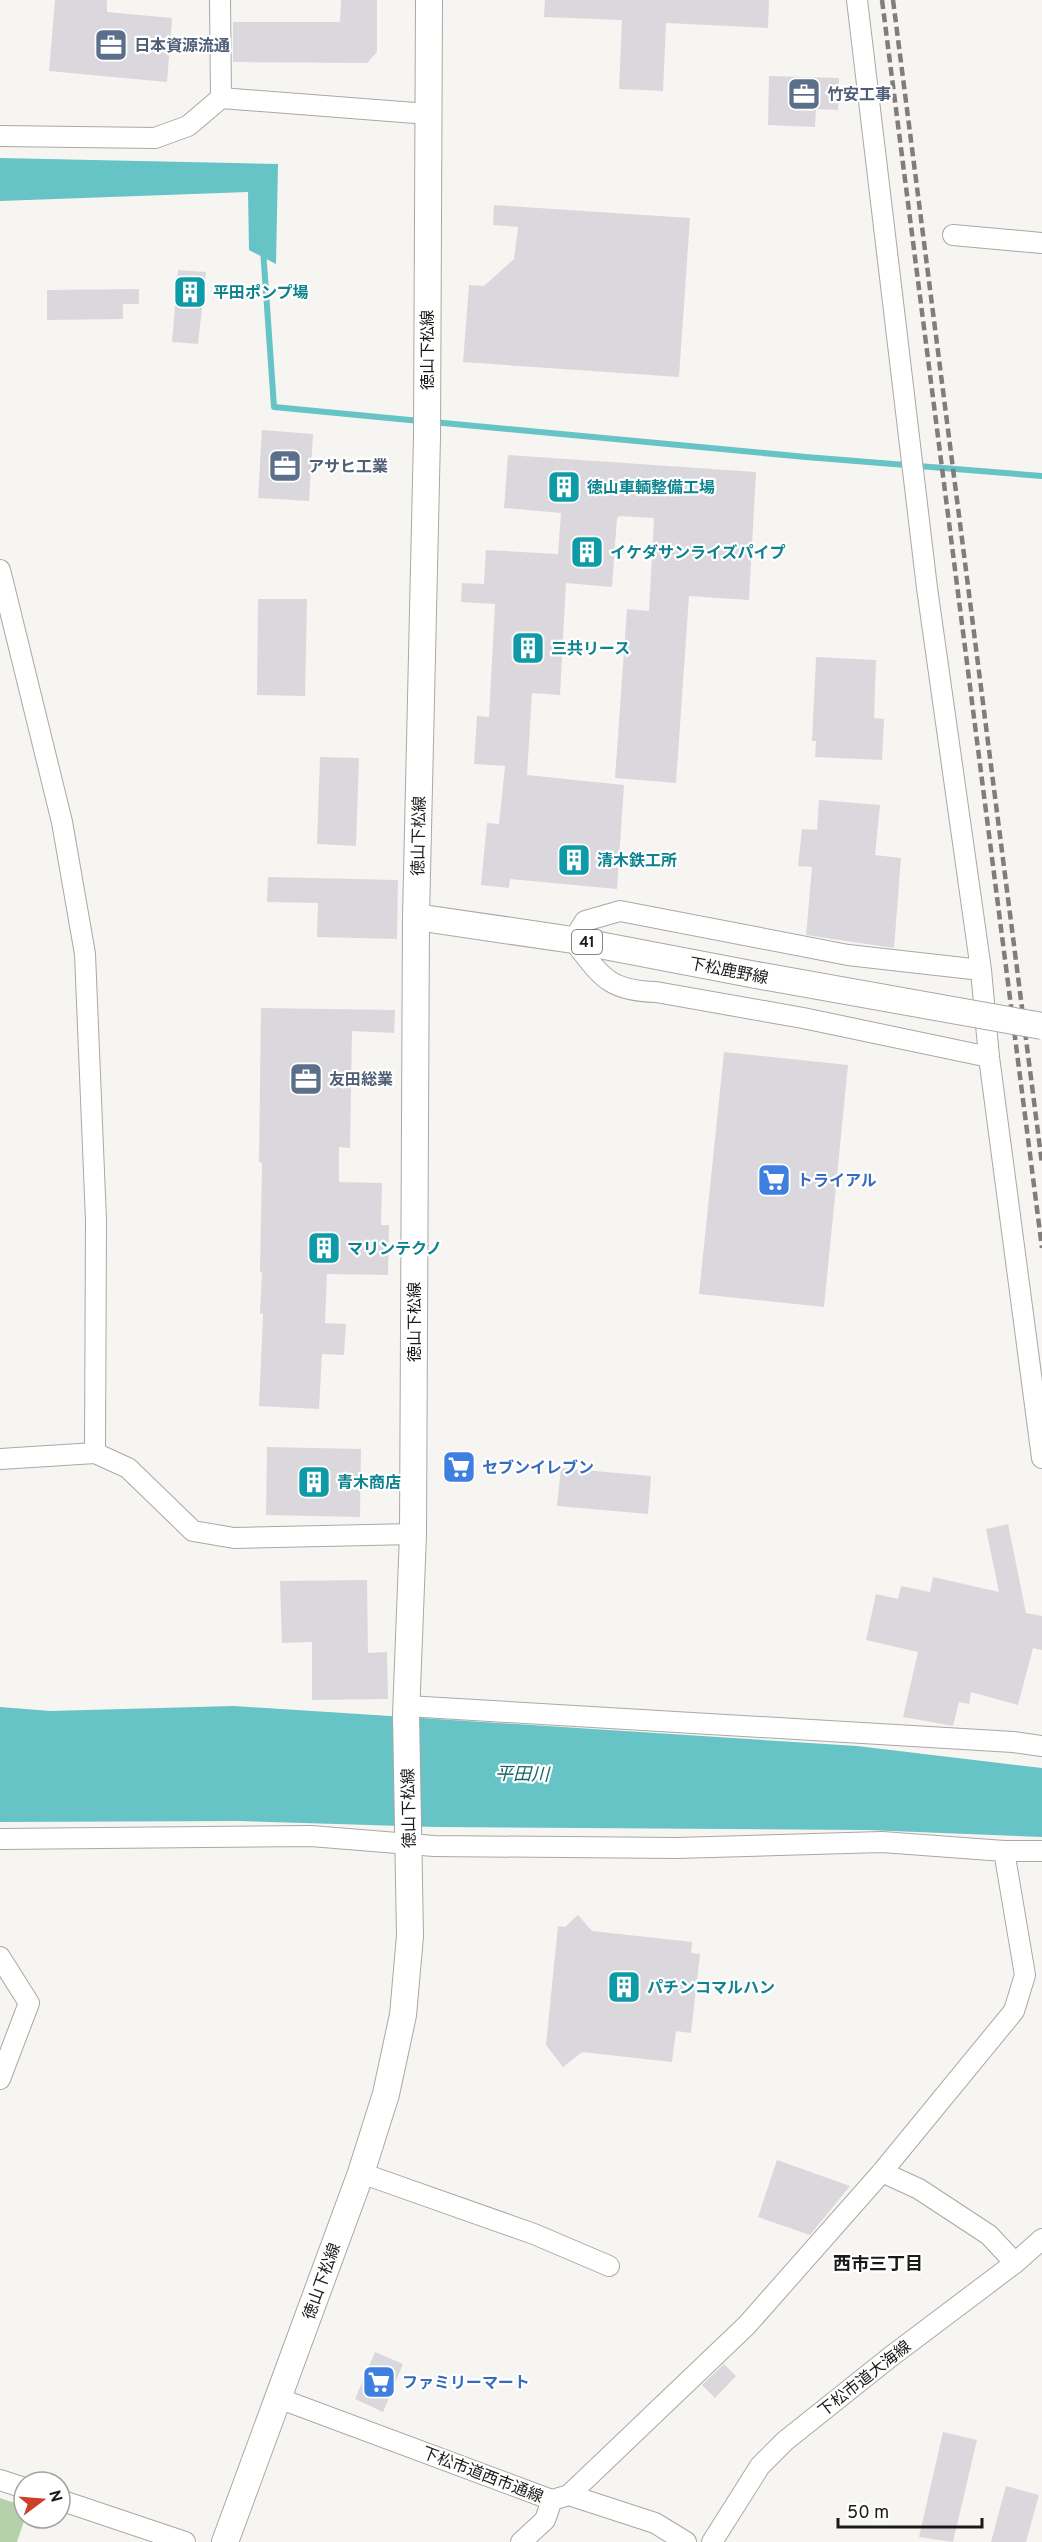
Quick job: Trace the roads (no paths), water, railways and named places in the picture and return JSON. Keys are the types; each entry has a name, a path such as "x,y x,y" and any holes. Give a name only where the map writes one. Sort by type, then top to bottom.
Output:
{"main road":[{"name":"徳山下松線","path":"225,2542 361,2173 387,2094 403,2015 410,1936 406,1710 413,1534 416,917 427,437 429,0"},
{"name":"下松鹿野線","path":"416,917 573,940 1042,1026"}],"street":[{"path":"220,0 221,98"},
{"path":"857,0 927,588 981,970 989,1057 1042,1458"},
{"path":"0,136 155,138 188,126 221,98 428,114"},
{"path":"953,235 1042,243"},
{"path":"0,570 62,822 85,954 96,1220 94,1453"},
{"path":"981,970 848,955 620,911 585,921 573,940 603,978 636,992 656,992 803,1018 989,1057"},
{"path":"0,1459 94,1453 128,1468 193,1532 234,1538 413,1534"},
{"path":"406,1710 1013,1742 1042,1746"},
{"path":"0,1839 311,1836 408,1839 434,1846 676,1848 882,1842 1004,1851 1042,1851"},
{"path":"521,2542 545,2520 560,2498 747,2325 882,2172 1014,2011 1025,1975 1004,1851"},
{"path":"0,1957 29,2003 0,2079"},
{"path":"882,2172 919,2189 990,2235 1015,2264"},
{"path":"361,2173 534,2234 609,2266"},
{"name":"下松市道大海線","path":"712,2542 760,2466 785,2441 889,2358 1015,2264 1042,2239"},
{"name":"下松市道西市通線","path":"278,2398 560,2498 655,2523 686,2542"},
{"path":"72,2504 185,2542"}],"water":[{"path":"0,158 278,164 276,264 249,250 248,192 0,201"},
{"name":"平田川","path":"234,1706 857,1746 1042,1768 1042,1837 867,1830 436,1827 238,1821 0,1822 0,1707 50,1711"}],"waterway":[{"path":"263,249 274,407 420,421"},
{"path":"433,422 806,457 1042,476"}],"railway":[{"path":"882,0 1042,1248"},
{"path":"893,0 1042,1164"}],"place":[{"name":"日本資源流通","path":"111,45"},
{"name":"竹安工事","path":"804,94"},
{"name":"平田ポンプ場","path":"190,292"},
{"name":"アサヒ工業","path":"285,466"},
{"name":"徳山車輌整備工場","path":"564,487"},
{"name":"イケダサンライズパイプ","path":"587,552"},
{"name":"三共リース","path":"528,648"},
{"name":"清木鉄工所","path":"574,860"},
{"name":"友田総業","path":"306,1079"},
{"name":"トライアル","path":"774,1180"},
{"name":"マリンテクノ","path":"324,1248"},
{"name":"セブンイレブン","path":"459,1467"},
{"name":"青木商店","path":"314,1482"},
{"name":"パチンコマルハン","path":"624,1987"},
{"name":"ファミリーマート","path":"379,2382"}],"district":[{"name":"西市三丁目","path":"878,2264"}]}
